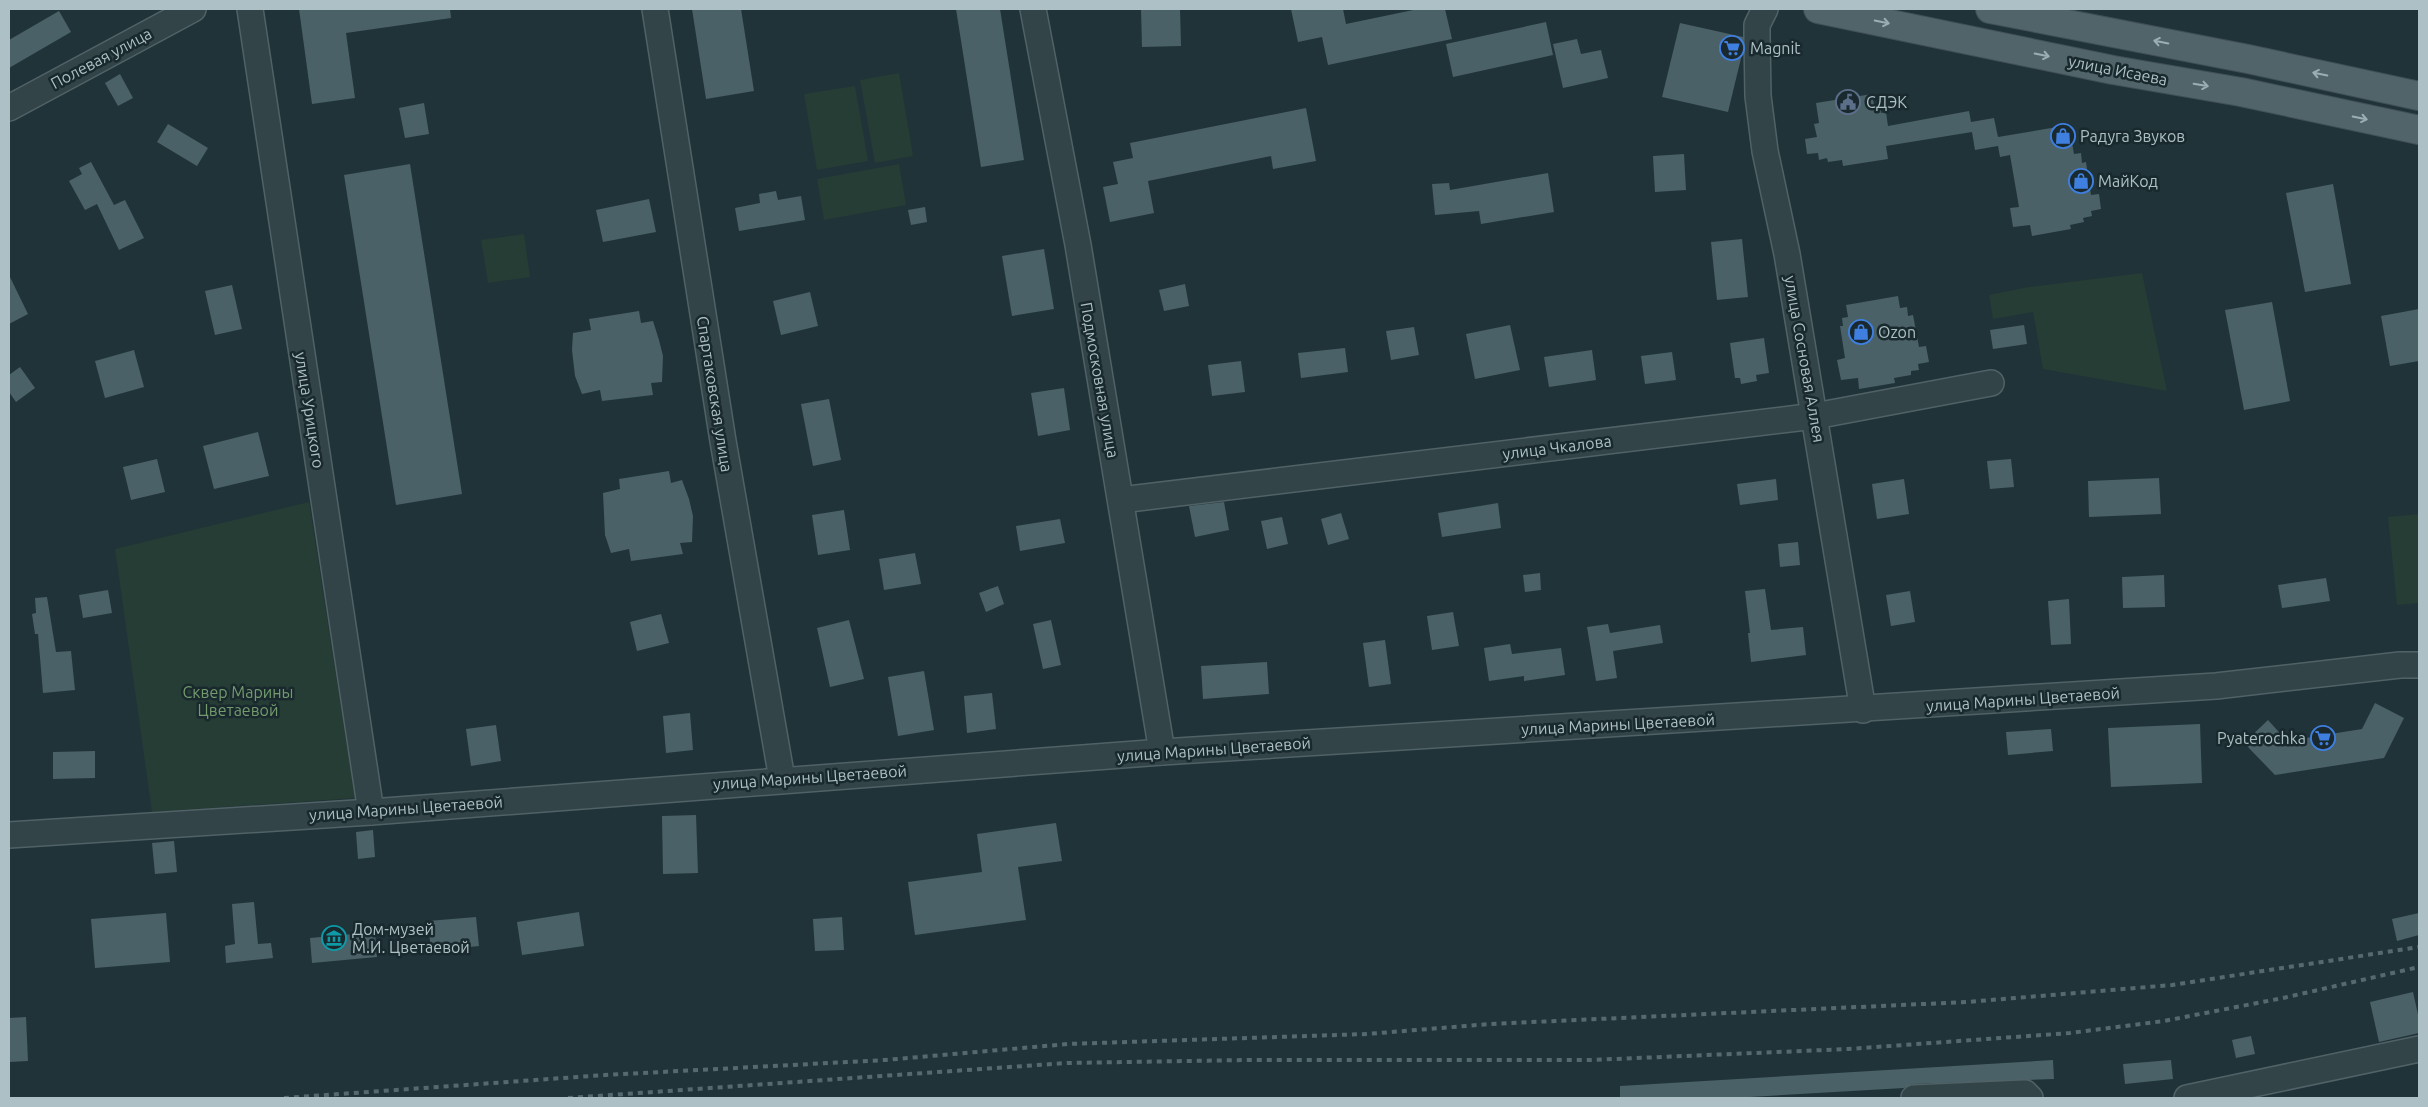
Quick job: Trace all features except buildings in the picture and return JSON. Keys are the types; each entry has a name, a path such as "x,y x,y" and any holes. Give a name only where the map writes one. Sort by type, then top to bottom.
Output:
{"main road":[{"name":"улица Исаева","path":"1818,9 2113,70 2260,96 2419,130"},
{"path":"1990,9 2248,59 2419,96"}],"street":[{"name":"Полевая улица","path":"9,108 193,9"},
{"name":"улица Урицкого","path":"250,9 371,812"},
{"name":"Спартаковская улица","path":"655,9 722,441 782,779"},
{"name":"Подмосковная улица","path":"1033,9 1055,114 1162,752"},
{"name":"улица Сосновая Аллея","path":"1765,9 1757,25 1758,96 1765,151 1787,254 1863,710"},
{"name":"улица Чкалова","path":"1120,500 1815,416 1991,384"},
{"name":"улица Марины Цветаевой","path":"9,835 371,812 782,779 1162,752 1863,710 2216,686 2400,665 2419,665"},
{"path":"2188,1098 2419,1049"},
{"path":"1914,1098 2026,1093 2030,1098"}],"green space":[{"path":"899,73 913,156 875,163 860,80"},
{"path":"855,86 868,161 817,170 804,94"},
{"path":"899,164 906,205 824,220 817,179"},
{"path":"524,234 530,277 488,283 481,240"},
{"path":"2142,273 2167,391 2043,369 2033,312 1993,319 1989,295 2029,287"},
{"name":"Сквер Марины Цветаевой","path":"309,502 355,798 152,812 115,549"},
{"path":"2419,514 2419,603 2397,605 2388,517"}],"railway":[{"path":"284,1098 605,1075 885,1060 1068,1044 1367,1034 1490,1024 1967,1002 2172,985 2419,947"},
{"path":"568,1098 1067,1063 1247,1060 1591,1060 1848,1049 2070,1033 2164,1021 2283,998 2419,967"}],"place":[{"name":"Magnit","path":"1732,48"},
{"name":"СДЭК","path":"1848,102"},
{"name":"Радуга Звуков","path":"2063,136"},
{"name":"МайКод","path":"2081,181"},
{"name":"Ozon","path":"1861,332"},
{"name":"Pyaterochka","path":"2323,738"},
{"name":"Дом-музей М.И. Цветаевой","path":"334,938"}]}
